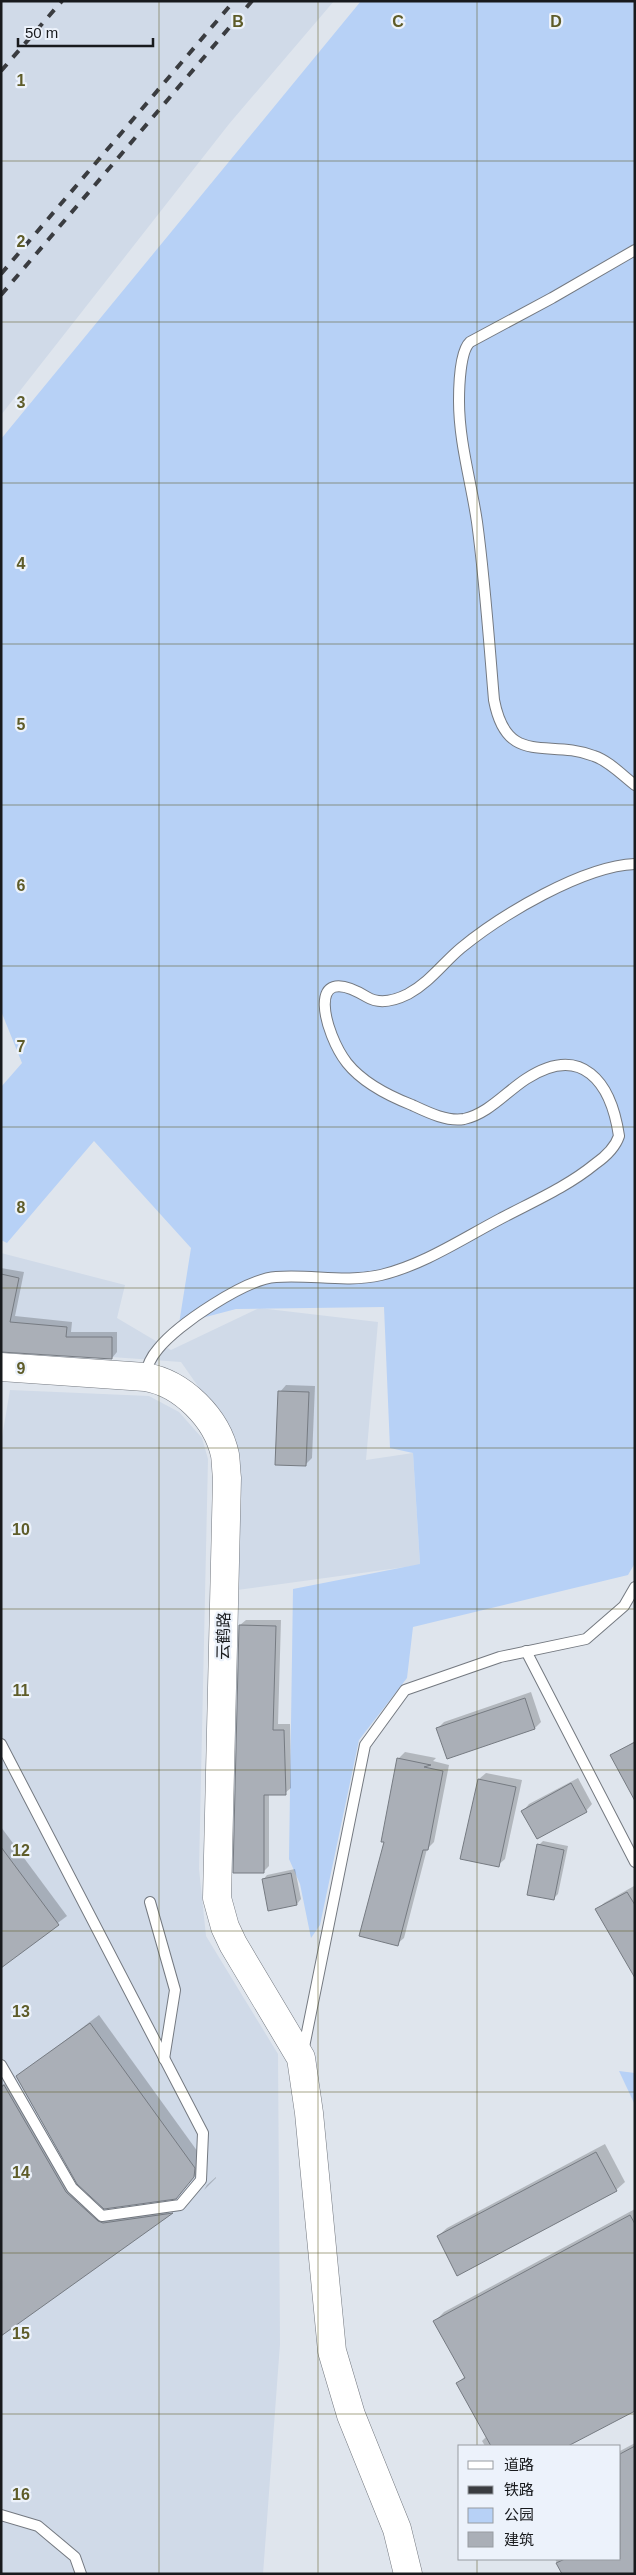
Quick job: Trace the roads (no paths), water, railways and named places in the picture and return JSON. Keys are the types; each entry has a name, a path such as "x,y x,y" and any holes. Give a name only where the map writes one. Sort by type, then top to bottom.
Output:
{"street":[{"name":"云鹤路","path":"1,1367 145,1377 164,1382 175,1387 202,1411 219,1438 225,1455 227,1478 218,1898 225,1927 233,1944 302,2058"},
{"path":"302,2058 332,2351 351,2415 396,2529 408,2574"}],"lane":[{"path":"635,250 552,298 470,342 464,351 459,401 463,448 481,556 494,700 498,721 504,732 515,742 537,748 593,755 635,785"},
{"path":"145,1377 152,1358 169,1336 198,1315 255,1282 276,1277 331,1280 362,1278 406,1267 560,1187 594,1166 611,1150 619,1136 614,1108 604,1086 584,1068 565,1065 548,1068 527,1078 473,1116 450,1119 405,1103 371,1085 348,1065 337,1047 323,1008 323,1000 328,991 336,988 352,990 378,1002 406,995 428,981 475,937 514,911 579,878 611,867 635,864"},
{"path":"302,2058 365,1746 405,1690 500,1657 586,1638 624,1606 635,1587"},
{"path":"526,1651 635,1862"},
{"path":"1,1744 203,2132 201,2180 180,2205 102,2216 72,2188 1,2065"},
{"path":"150,1902 175,1990 164,2059"},
{"path":"1,2515 38,2526 74,2557 81,2574"}],"railway":[{"path":"1,71 62,1"},
{"path":"1,274 234,1"},
{"path":"1,295 252,1"}]}
